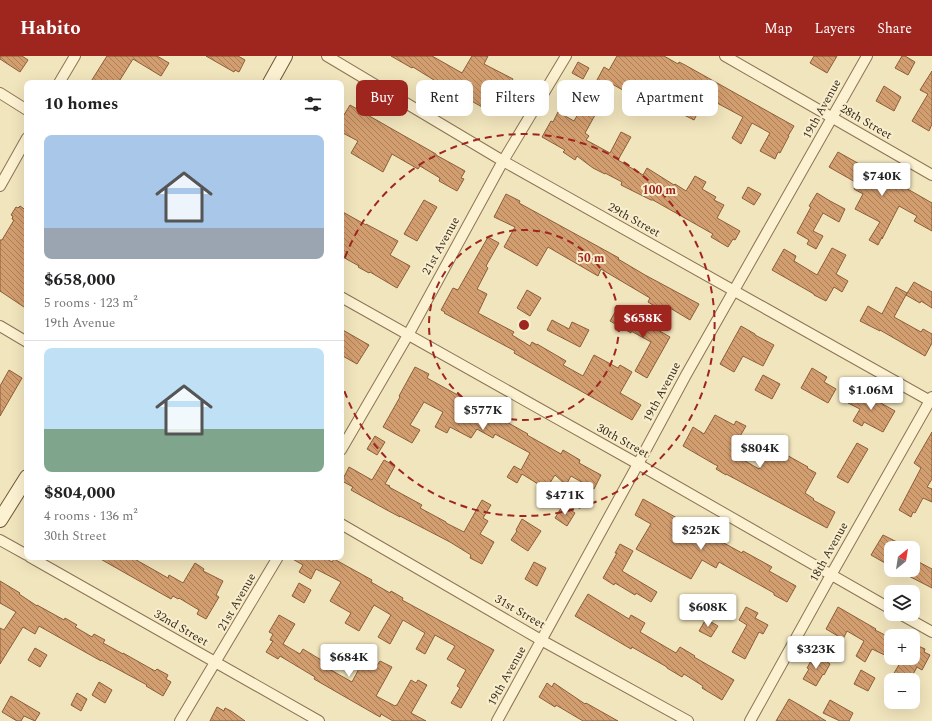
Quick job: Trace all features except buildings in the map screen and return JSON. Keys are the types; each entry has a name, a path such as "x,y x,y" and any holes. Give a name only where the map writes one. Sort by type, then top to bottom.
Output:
{"street":[{"path":"61,80 75,56"},
{"path":"272,80 285,56"},
{"name":"29th Street","path":"327,56 503,161 931,400"},
{"name":"21st Avenue","path":"344,445 408,335 503,161 566,56"},
{"name":"28th Street","path":"725,56 932,175"},
{"name":"19th Avenue","path":"497,721 686,375 867,56"},
{"path":"0,93 24,108"},
{"path":"0,186 24,143"},
{"name":"30th Street","path":"344,298 884,605"},
{"path":"0,326 24,340"},
{"name":"18th Avenue","path":"750,721 931,400"},
{"path":"0,520 24,482"},
{"name":"31st Street","path":"344,526 541,640 688,721"},
{"path":"0,540 24,553"},
{"name":"32nd Street","path":"35,560 319,721"},
{"name":"21st Avenue","path":"180,721 276,560"},
{"path":"912,621 932,632"}]}
